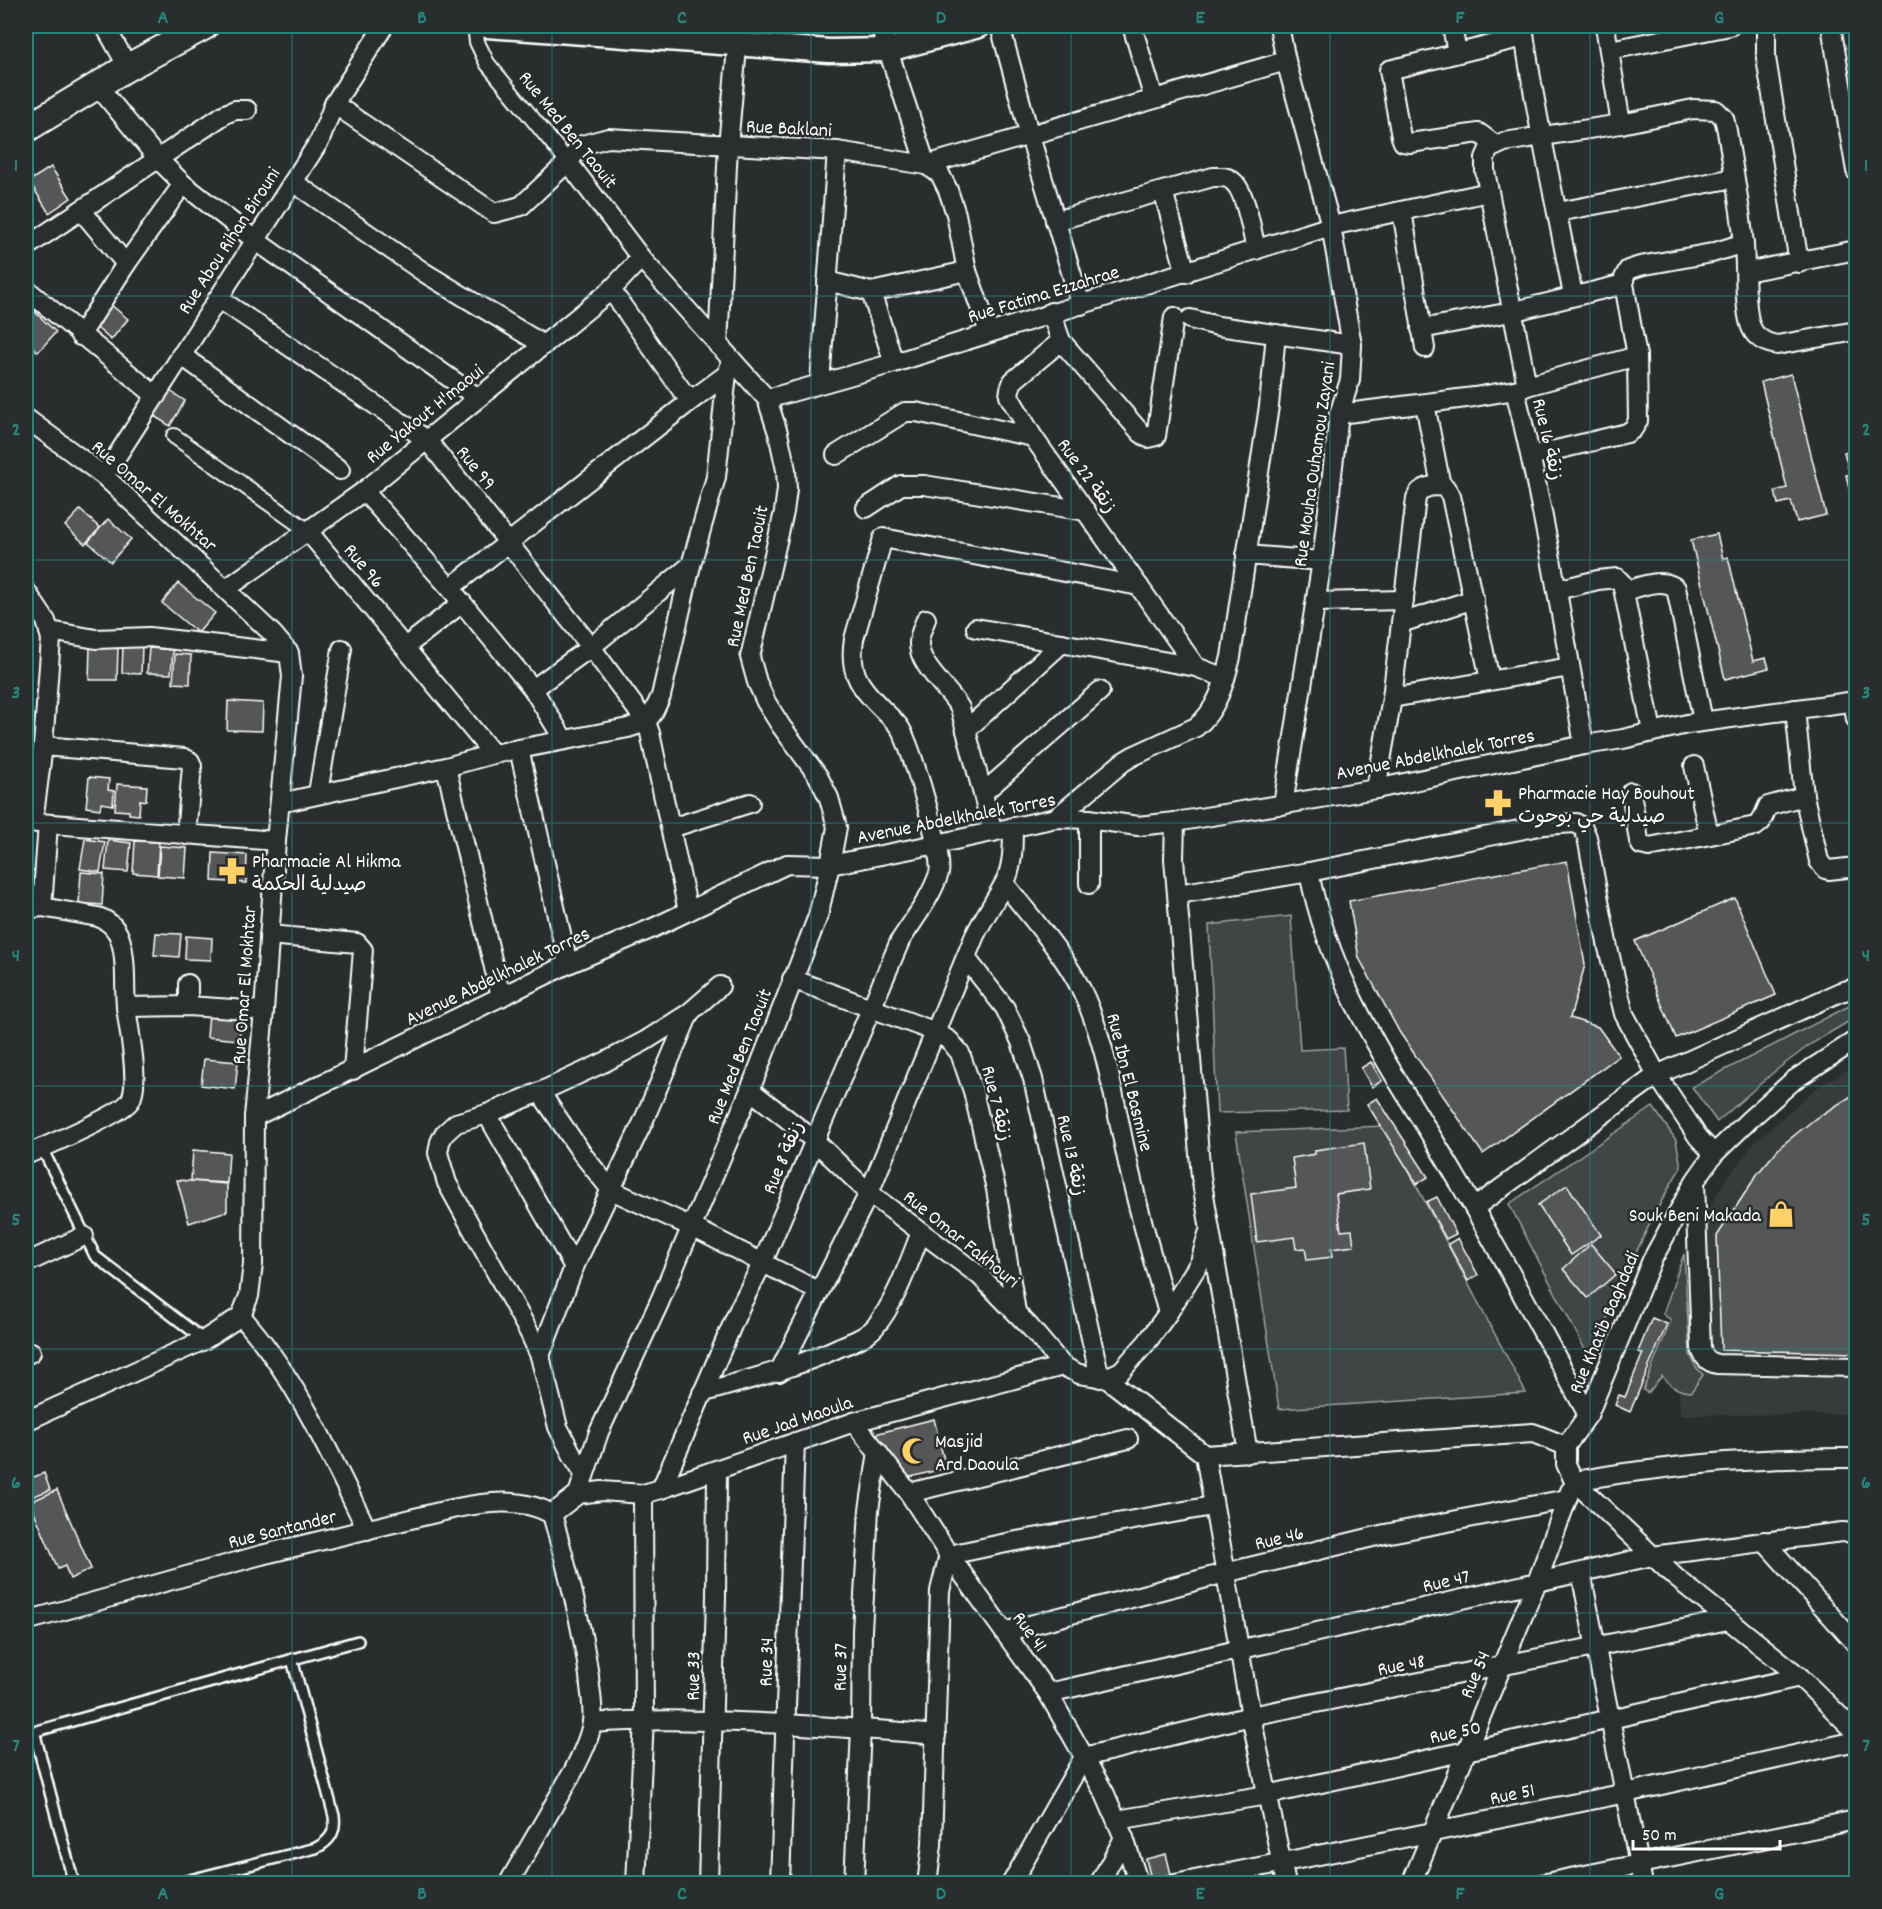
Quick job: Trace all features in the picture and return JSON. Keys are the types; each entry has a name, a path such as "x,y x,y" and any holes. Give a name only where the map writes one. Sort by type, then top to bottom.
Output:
{"main road":[{"path":"26,129 128,67 205,26"}],"street":[{"path":"105,26 128,67"},
{"name":"Rue Abou Rihan Birouni","path":"104,476 320,140 334,104 384,26"},
{"name":"Rue Med Ben Taouit","path":"475,26 477,42 487,63 568,162 641,258 718,345 730,367 767,399 783,452 787,489 784,512 750,657 766,702 818,776 830,798 837,827 818,916 750,1090 692,1227 599,1432 578,1494"},
{"path":"487,26 738,36 829,51 888,50 979,26"},
{"path":"880,26 926,165 940,174 957,214 968,271 989,332"},
{"path":"1000,26 1029,134 1081,305"},
{"path":"1132,26 1154,99"},
{"name":"Rue Mouha Ouhamou Zayani","path":"1279,26 1286,61 1330,226 1352,345 1350,381 1339,414 1322,561 1283,805"},
{"path":"1452,26 1457,53"},
{"path":"1605,26 1621,124"},
{"path":"1610,50 1730,26"},
{"path":"1766,26 1766,58 1799,263"},
{"path":"1830,26 1857,171"},
{"path":"1573,296 1541,136 1524,31 1457,53 1394,68 1389,73 1401,137 1403,142 1410,143 1475,133 1483,135 1495,145 1520,138 1541,136 1621,124 1694,109 1712,108 1720,112 1724,118 1744,243 1750,325 1757,337 1767,343 1777,345 1857,331"},
{"path":"718,345 728,146 738,36"},
{"name":"Rue Baklani","path":"334,104 494,213 521,206 568,162 582,145 608,138 837,151 926,165 1286,61"},
{"path":"97,85 158,159 183,184 255,240 478,398"},
{"path":"26,247 225,114 235,110 247,110"},
{"name":"Rue 16 زنقة","path":"1495,145 1489,149 1485,158 1489,192 1511,312 1531,456 1584,745"},
{"path":"820,383 837,151"},
{"path":"1055,221 1213,177 1225,176 1233,181 1242,194 1256,250"},
{"path":"1558,212 1734,178"},
{"path":"293,182 425,273 542,344"},
{"path":"80,336 126,264 183,184"},
{"path":"1163,191 1186,273"},
{"name":"Rue Fatima Ezzahrae","path":"767,399 894,363 1330,226 1489,192"},
{"path":"81,210 126,264"},
{"path":"1402,212 1425,348"},
{"path":"1531,456 1627,434 1638,421 1637,356 1624,284 1625,273 1632,268 1712,253 1744,243"},
{"path":"1746,272 1857,250"},
{"name":"Rue Yakout H'maoui","path":"226,589 364,491 611,290 641,258"},
{"path":"826,281 871,292 968,271"},
{"path":"1421,329 1511,312 1624,284"},
{"path":"26,290 156,396"},
{"path":"611,290 683,392 691,397 697,396"},
{"path":"871,292 894,363"},
{"name":"Rue 99","path":"218,298 426,440 591,647 646,722 655,747 688,911"},
{"path":"1051,312 1061,341 1141,433 1148,438 1156,436 1182,318 1352,345"},
{"path":"1056,818 1133,756 1196,727 1205,720 1225,678 1231,657 1269,406 1276,334"},
{"name":"Rue 22 زنقة","path":"1061,341 1013,381 1009,396 1033,437 1196,667"},
{"path":"181,356 340,470"},
{"path":"1339,414 1425,404 1521,388 1637,356"},
{"path":"450,588 697,396 730,367"},
{"path":"280,803 446,767 493,754 628,728 646,722 661,696 691,565 716,477 730,367"},
{"path":"1425,404 1441,486"},
{"path":"836,455 905,412 916,412 1033,437"},
{"name":"Rue Omar El Mokhtar","path":"26,418 104,476 226,589 289,652 292,676 254,1117 253,1264 249,1296 241,1316"},
{"name":"Rue 96","path":"174,436 307,530 493,754"},
{"path":"866,508 902,485 924,485 1086,511"},
{"path":"1376,789 1392,698 1416,498 1418,491 1424,488 1445,487 1451,496 1490,680"},
{"path":"364,491 450,588 533,689 564,740"},
{"name":"Rue 8 زنقة","path":"652,1491 702,1394 740,1307 762,1264 900,941 930,893 940,870 937,844 916,772 899,727 862,688 854,670 852,650 854,639 883,538 1139,586"},
{"path":"1246,555 1322,561"},
{"path":"533,689 591,647 691,565"},
{"path":"1557,590 1599,580 1620,579 1625,591 1652,731"},
{"path":"1625,591 1655,583 1665,583 1676,588 1703,721"},
{"path":"28,593 50,631 51,651 35,823 34,908 98,917 111,924 121,941 124,956 126,1007 131,1034 134,1092 130,1102 106,1118 34,1151"},
{"path":"1401,623 1474,599"},
{"path":"1316,602 1404,600"},
{"path":"405,647 462,603"},
{"path":"926,619 919,642 920,652 926,664 960,708 993,832"},
{"path":"976,628 1196,667 1225,678"},
{"path":"50,631 96,639 149,637 289,652"},
{"path":"966,730 1062,643"},
{"path":"318,793 342,649"},
{"path":"1392,698 1570,667"},
{"path":"983,793 1100,692"},
{"name":"Avenue Abdelkhalek Torres","path":"254,1117 568,964 787,864 830,865 1056,818 1089,819 1138,826 1175,822 1376,789 1703,721 1795,709 1856,707"},
{"path":"1795,709 1804,796 1819,861 1822,867 1829,870 1857,867"},
{"path":"43,746 184,758 190,761 192,766 186,835"},
{"path":"519,749 568,964"},
{"path":"1694,766 1709,835"},
{"path":"446,767 501,997"},
{"path":"1631,792 1639,841 1649,847 1756,826 1763,818 1768,806 1804,796"},
{"path":"671,828 750,803"},
{"path":"1089,819 1089,884"},
{"path":"1175,822 1174,859 1201,1177 1248,1453"},
{"path":"35,823 276,841"},
{"path":"1178,894 1309,873 1544,825 1560,823 1580,825 1587,837 1623,1014 1657,1075 1698,1137 1714,1154"},
{"path":"779,1372 869,1193 982,919 1005,884 1011,860 1013,827"},
{"path":"1309,873 1314,901 1325,934 1366,1028 1474,1208 1588,1415"},
{"name":"Rue Ibn El Basmine","path":"1005,884 1064,961 1090,1009 1134,1193 1168,1313"},
{"path":"269,935 357,943 361,946 363,950 353,1070"},
{"name":"Rue 13 زنقة","path":"966,958 1005,1008 1027,1059 1103,1378"},
{"name":"Rue 7 زنقة","path":"792,979 936,1032 950,1041 960,1053 973,1091 996,1189 1016,1312"},
{"path":"188,984 188,1006"},
{"path":"584,1473 558,1427 540,1356 515,1304 447,1183 438,1153 440,1142 451,1125 487,1114 540,1092 664,1031 720,986"},
{"path":"1474,1208 1657,1075 1840,992 1857,988"},
{"path":"126,1007 188,1006 264,1011"},
{"path":"540,1356 574,1267 643,1122 689,1013"},
{"name":"Rue Khatib Baghdadi","path":"1566,1446 1588,1415 1652,1260 1695,1181 1714,1154 1794,1080 1857,1040"},
{"name":"Rue Omar Fakhouri","path":"750,1090 814,1140 869,1193 980,1276 1016,1312 1063,1366 1079,1374 1103,1378 1205,1455"},
{"path":"540,1092 610,1190 692,1227 818,1292"},
{"path":"487,1114 574,1267"},
{"path":"1695,1181 1701,1348 1704,1357 1717,1364 1857,1367"},
{"path":"1103,1378 1121,1371 1147,1342 1168,1313 1200,1262 1210,1229"},
{"path":"702,1394 779,1372 825,1354 870,1332 885,1312 921,1232"},
{"path":"26,1263 84,1236"},
{"path":"26,1421 204,1340 241,1316 265,1345 293,1388 367,1530"},
{"name":"Rue Jad Maoula","path":"578,1494 603,1491 652,1491 854,1422 1063,1366"},
{"name":"Rue 41","path":"854,1422 909,1492 949,1555 1048,1694 1105,1794 1125,1838 1139,1884"},
{"path":"1286,1884 1251,1716 1212,1506 1205,1455 1533,1433 1566,1446 1566,1464 1574,1481 1652,1557 1800,1677 1857,1732"},
{"path":"909,1492 1128,1438"},
{"name":"Rue 34","path":"780,1884 795,1442"},
{"name":"Rue 37","path":"854,1884 861,1728 862,1630 869,1510 878,1452"},
{"path":"1574,1481 1631,1471 1683,1466 1817,1458 1857,1458"},
{"name":"Rue 33","path":"708,1884 717,1470"},
{"name":"Rue 54","path":"1412,1884 1537,1582 1574,1481"},
{"path":"636,1884 652,1491"},
{"path":"508,1884 574,1770 592,1723 583,1635 552,1514 578,1494"},
{"name":"Rue 46","path":"1004,1632 1225,1573 1385,1534 1567,1499"},
{"name":"Rue Santander","path":"26,1622 261,1555 477,1504 520,1504 542,1508 552,1514"},
{"path":"927,1884 932,1845 940,1591 949,1555 1212,1506"},
{"name":"Rue 47","path":"1048,1694 1652,1557 1764,1541 1842,1532 1857,1533"},
{"path":"1764,1541 1854,1635"},
{"path":"1581,1573 1643,1884"},
{"name":"Rue 48","path":"1084,1757 1251,1716 1728,1620"},
{"name":"Rue 50","path":"1117,1820 1268,1795 1800,1677"},
{"path":"592,1723 644,1719 713,1720 861,1728 936,1736"},
{"name":"Rue 51","path":"1175,1884 1626,1793 1857,1741"},
{"path":"1011,1884 1084,1757"},
{"path":"1541,1884 1857,1820"},
{"path":"1099,1884 1125,1838"}],"lane":[{"path":"34,1151 95,1256 204,1340"},
{"path":"74,1884 30,1732 358,1641"},
{"path":"174,1884 316,1848 323,1844 333,1832 334,1816 292,1659"}],"shaded area":[{"path":"1291,916 1300,1050 1343,1048 1347,1110 1217,1113 1209,925"},
{"path":"1855,1003 1856,1017 1811,1044 1775,1071 1717,1122 1692,1087"},
{"name":"Souk Beni Makada","path":"1856,1064 1856,1414 1680,1415 1674,1272 1685,1249 1726,1179 1755,1142 1815,1089"},
{"path":"1653,1107 1676,1140 1681,1167 1643,1237 1590,1359 1509,1204"},
{"path":"1385,1126 1526,1393 1279,1409 1236,1132"},
{"path":"1684,1254 1690,1354 1703,1375 1691,1392 1674,1387 1662,1376 1648,1393 1643,1390 1671,1320 1663,1314"}],"building":[{"path":"51,167 71,198 49,213 29,181"},
{"path":"110,304 128,319 111,340 92,324"},
{"path":"34,311 56,332 38,352 26,340 26,320"},
{"path":"1791,374 1826,515 1797,522 1791,501 1778,504 1775,491 1787,488 1761,382"},
{"path":"170,391 185,401 170,426 154,416"},
{"path":"1856,449 1856,517 1846,475 1850,475 1844,452"},
{"path":"80,510 100,528 85,544 65,526"},
{"path":"108,519 131,539 111,562 88,542"},
{"path":"1717,534 1723,559 1728,557 1753,661 1766,658 1769,668 1725,679 1691,540"},
{"path":"178,583 215,613 198,633 162,603"},
{"path":"90,645 118,646 117,680 89,680"},
{"path":"123,645 142,646 141,674 122,673"},
{"path":"149,648 173,650 171,674 147,673"},
{"path":"175,654 191,655 190,684 173,683"},
{"path":"228,701 263,703 262,731 227,730"},
{"path":"89,777 109,779 108,790 114,791 113,805 101,803 100,809 86,807"},
{"path":"117,784 147,786 146,801 140,800 139,815 129,814 129,811 115,810"},
{"path":"85,839 105,842 100,872 80,869"},
{"path":"108,840 131,843 128,872 105,870"},
{"path":"135,841 159,842 157,875 133,873"},
{"path":"160,846 187,848 185,878 158,876"},
{"path":"213,853 247,855 246,883 212,881"},
{"path":"1567,861 1585,965 1570,1018 1598,1027 1619,1056 1483,1154 1400,1033 1359,958 1349,901"},
{"path":"26,870 36,870 34,895 26,894"},
{"path":"81,872 104,874 102,905 79,903"},
{"path":"1735,898 1776,995 1676,1038 1635,941"},
{"path":"156,933 181,934 179,957 154,955"},
{"path":"186,936 212,938 211,960 185,959"},
{"path":"209,1013 242,1017 239,1040 207,1037"},
{"path":"204,1059 238,1062 235,1089 201,1085"},
{"path":"1371,1062 1382,1081 1372,1087 1361,1068"},
{"path":"1856,1093 1856,1353 1721,1350 1717,1236 1758,1173 1781,1146 1816,1118"},
{"path":"1377,1098 1428,1177 1417,1184 1367,1104"},
{"path":"1364,1143 1370,1189 1336,1194 1341,1231 1352,1230 1354,1246 1331,1249 1332,1257 1307,1260 1305,1248 1296,1249 1294,1237 1257,1242 1251,1194 1296,1188 1292,1158 1315,1154 1315,1150"},
{"path":"193,1150 229,1153 227,1183 191,1181"},
{"path":"177,1180 227,1184 227,1211 189,1223"},
{"path":"1567,1185 1601,1235 1571,1255 1538,1205"},
{"path":"1437,1197 1456,1234 1446,1239 1426,1202"},
{"path":"1458,1238 1478,1275 1468,1281 1448,1244"},
{"path":"1591,1244 1616,1274 1588,1298 1563,1269"},
{"path":"1652,1318 1667,1324 1630,1412 1615,1405 1619,1395 1625,1397 1643,1353 1638,1352"},
{"name":"Masjid Ard Daoula","path":"934,1419 946,1468 907,1478 875,1434"},
{"path":"44,1473 50,1490 26,1499 26,1480"},
{"path":"57,1490 91,1569 70,1579 65,1566 58,1569 30,1502"},
{"path":"1166,1854 1171,1874 1151,1879 1146,1859"}],"place":[{"name":"Pharmacie Hay Bouhout صيدلية حي بوحوت","path":"1498,803"},
{"name":"Pharmacie Al Hikma صيدلية الحكمة","path":"232,871"},
{"name":"Souk Beni Makada","path":"1781,1214"},
{"name":"Masjid Ard Daoula","path":"915,1451"}]}
